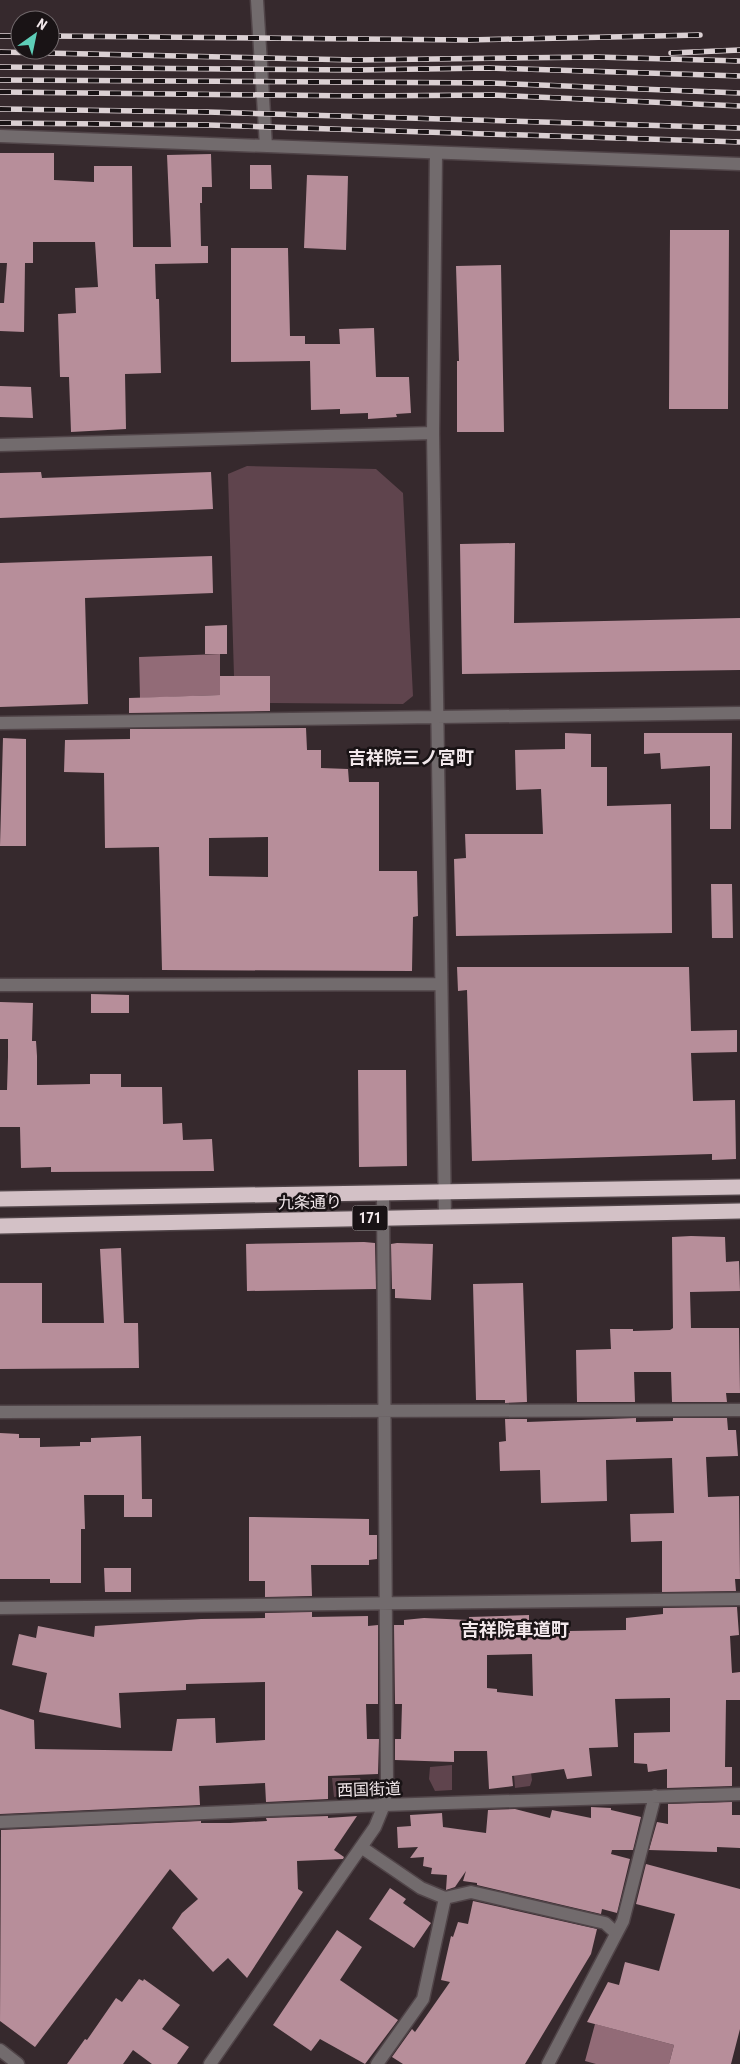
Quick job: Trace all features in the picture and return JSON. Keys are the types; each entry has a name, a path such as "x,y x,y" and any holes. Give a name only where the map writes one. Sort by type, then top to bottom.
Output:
{"highway":[{"name":"九条通り","path":"0,1199 740,1187"},
{"name":"九条通り","path":"0,1226 740,1211"}],"street":[{"path":"257,0 266,146"},
{"path":"0,136 740,164"},
{"path":"436,153 433,433 445,1217"},
{"path":"0,445 433,433"},
{"path":"0,723 740,713"},
{"path":"0,985 440,984"},
{"path":"210,2064 375,1827 384,1805 387,1786 387,1604 383,1411 383,1194"},
{"path":"0,1412 740,1410"},
{"path":"0,1608 740,1599"},
{"name":"西国街道","path":"0,1822 384,1805 740,1794"},
{"path":"548,2064 623,1921 655,1796"},
{"path":"361,1847 421,1888 446,1898 471,1892 605,1923 616,1933"},
{"path":"377,2064 423,1999 446,1898"},
{"path":"0,2050 18,2064"}],"shaded area":[{"path":"247,466 376,469 403,493 413,696 403,704 270,703 270,698 234,676 228,474"},
{"path":"220,654 220,695 140,698 139,657"},
{"path":"529,1758 532,1780 530,1786 515,1788 514,1775"},
{"path":"452,1765 452,1790 435,1791 429,1779 430,1767"},
{"path":"332,1778 360,1778 363,1789 348,1795 334,1797"},
{"path":"595,2024 674,2045 669,2064 596,2064 585,2061"}],"building":[{"path":"0,153 54,153 54,180 94,182 94,166 132,166 133,247 171,247 167,155 211,154 212,187 202,187 202,203 200,203 201,246 208,246 208,263 155,264 156,299 159,299 161,373 125,374 126,429 71,432 69,377 60,377 58,314 76,313 75,288 98,287 95,242 33,242 33,263 25,263 24,332 0,331 0,303 4,303 7,263 0,263"},
{"path":"250,165 271,165 272,189 250,189"},
{"path":"307,175 348,176 346,250 304,248"},
{"path":"670,230 729,230 728,409 669,409"},
{"path":"231,248 288,248 290,336 305,336 305,344 340,344 339,329 374,328 376,377 409,377 411,413 396,414 397,417 368,419 368,413 340,414 340,409 311,410 310,361 231,362"},
{"path":"501,265 504,432 457,432 457,361 459,361 456,266"},
{"path":"0,386 31,387 33,418 0,417"},
{"path":"41,472 42,478 211,472 213,509 0,518 0,473"},
{"path":"515,543 514,623 740,618 740,670 462,674 460,544"},
{"path":"212,556 213,593 85,598 88,704 0,707 0,563"},
{"path":"227,625 227,654 205,654 205,626"},
{"path":"220,676 270,676 270,711 129,713 129,698 220,695"},
{"path":"306,728 307,750 321,750 321,768 348,769 349,782 379,782 379,871 417,871 418,916 413,917 412,971 162,970 159,847 105,848 104,773 64,772 65,740 130,739 130,729","holes":["268,837 268,877 209,876 209,838"]},
{"path":"565,733 591,734 591,767 607,767 607,806 671,804 672,933 456,936 454,859 466,858 465,834 543,834 541,789 516,790 515,750 565,749"},
{"path":"644,733 732,733 731,829 710,829 710,766 661,769 660,753 644,754"},
{"path":"3,738 26,739 26,846 0,846"},
{"path":"711,884 732,884 733,938 712,938"},
{"path":"457,967 689,967 691,1031 737,1030 737,1052 691,1053 693,1101 735,1100 736,1159 712,1160 712,1154 472,1161 467,990 458,991"},
{"path":"91,994 129,995 129,1013 91,1013"},
{"path":"0,1002 33,1003 32,1041 36,1041 37,1085 90,1084 90,1074 121,1074 121,1087 162,1087 163,1124 182,1123 183,1140 212,1139 214,1171 51,1172 51,1167 21,1168 20,1127 0,1127 0,1090 7,1090 8,1039 0,1039"},
{"path":"358,1070 406,1070 407,1166 359,1167"},
{"path":"672,1237 725,1237 726,1262 739,1261 740,1291 690,1292 691,1328 739,1328 740,1393 726,1393 727,1402 672,1402 671,1372 634,1372 635,1402 577,1402 576,1350 611,1349 610,1329 633,1329 633,1331 670,1330 673,1328"},
{"path":"375,1243 376,1289 247,1291 246,1244"},
{"path":"391,1244 433,1244 431,1300 395,1298 395,1289 392,1289"},
{"path":"121,1248 124,1323 138,1323 139,1368 0,1369 0,1283 42,1283 42,1323 104,1323 100,1249"},
{"path":"523,1283 527,1402 505,1403 505,1400 476,1400 473,1284"},
{"path":"636,1418 636,1422 673,1421 673,1418 727,1418 728,1430 736,1430 738,1456 706,1457 708,1497 739,1496 740,1579 735,1579 736,1591 662,1592 662,1541 631,1542 630,1514 674,1513 672,1458 606,1460 607,1501 541,1503 540,1470 500,1471 499,1442 506,1441 505,1419 527,1419 527,1422"},
{"path":"0,1433 19,1434 19,1438 40,1438 40,1447 80,1446 80,1442 91,1442 91,1438 141,1436 142,1499 152,1499 152,1517 124,1517 124,1495 84,1495 85,1529 81,1529 81,1583 50,1583 50,1579 0,1579"},
{"path":"249,1517 369,1519 369,1535 377,1535 377,1559 369,1560 369,1565 311,1565 312,1596 265,1597 265,1581 249,1581"},
{"path":"104,1568 131,1568 131,1592 105,1592"},
{"path":"737,1607 739,1635 730,1636 732,1673 740,1672 740,1700 726,1700 725,1767 732,1767 732,1786 667,1788 667,1769 648,1772 647,1764 634,1763 634,1733 670,1732 670,1698 615,1699 618,1747 589,1748 592,1776 567,1779 564,1769 512,1776 513,1786 489,1789 487,1751 454,1751 454,1762 395,1760 395,1739 401,1739 402,1704 395,1704 394,1625 404,1625 404,1620 424,1618 469,1620 469,1617 529,1615 529,1633 626,1630 626,1618 663,1614 663,1608","holes":["532,1654 533,1696 497,1692 497,1689 487,1688 487,1655"]},
{"path":"312,1612 312,1617 368,1616 368,1626 378,1625 378,1704 366,1704 367,1739 379,1739 378,1774 328,1776 328,1799 266,1802 265,1783 199,1786 200,1805 0,1814 0,1709 34,1720 35,1749 172,1751 177,1719 215,1718 216,1743 265,1740 265,1682 186,1684 186,1690 119,1693 121,1728 39,1712 47,1673 12,1665 19,1634 36,1638 38,1626 94,1637 95,1626 201,1619 265,1618 265,1613"},
{"path":"732,1802 732,1815 740,1815 740,1848 717,1847 717,1852 649,1850 657,1822 668,1824 668,1804"},
{"path":"591,1807 611,1808 611,1810 641,1817 633,1850 612,1850 611,1854 630,1859 617,1913 602,1909 601,1914 477,1885 477,1883 463,1881 466,1871 455,1887 446,1890 447,1875 431,1874 432,1868 423,1866 424,1857 410,1858 418,1847 398,1848 397,1827 411,1826 410,1815 442,1813 443,1827 486,1833 488,1810 515,1809 550,1818 552,1810 591,1818"},
{"path":"328,1816 328,1818 357,1816 334,1850 344,1857 343,1859 297,1861 298,1889 303,1892 247,1978 228,1958 213,1972 172,1928 182,1913 198,1899 170,1869 35,2047 0,2021 1,1830 201,1821 201,1823 230,1823 267,1821 266,1818"},
{"path":"646,1864 740,1889 740,2029 731,2064 669,2064 674,2045 587,2022 608,1982 619,1985 625,1962 659,1971 675,1914 636,1904"},
{"path":"390,1888 406,1899 403,1903 431,1923 414,1948 369,1919"},
{"path":"473,1901 597,1929 591,1954 525,2064 403,2064 392,2057 412,2029 415,2032 450,1982 441,1980 451,1936 453,1937 458,1922 468,1924"},
{"path":"337,1930 362,1947 340,1980 398,2020 365,2064 320,2039 311,2051 273,2025"},
{"path":"139,1979 143,1981 144,1979 180,2005 162,2029 189,2047 177,2064 152,2064 133,2050 123,2064 67,2064 85,2039 87,2040 116,1998 122,2002"}],"railway":[{"path":"60,36 468,40 700,35"},
{"path":"0,36 10,36"},
{"path":"671,53 740,50"},
{"path":"0,52 355,60 596,57 740,61"},
{"path":"0,67 358,70 489,68 740,76"},
{"path":"0,80 491,83 740,93"},
{"path":"0,92 356,96 493,95 740,106"},
{"path":"0,109 207,112 740,128"},
{"path":"0,123 208,125 740,142"}],"district":[{"name":"吉祥院三ノ宮町","path":"411,758"},
{"name":"吉祥院車道町","path":"515,1630"}]}
